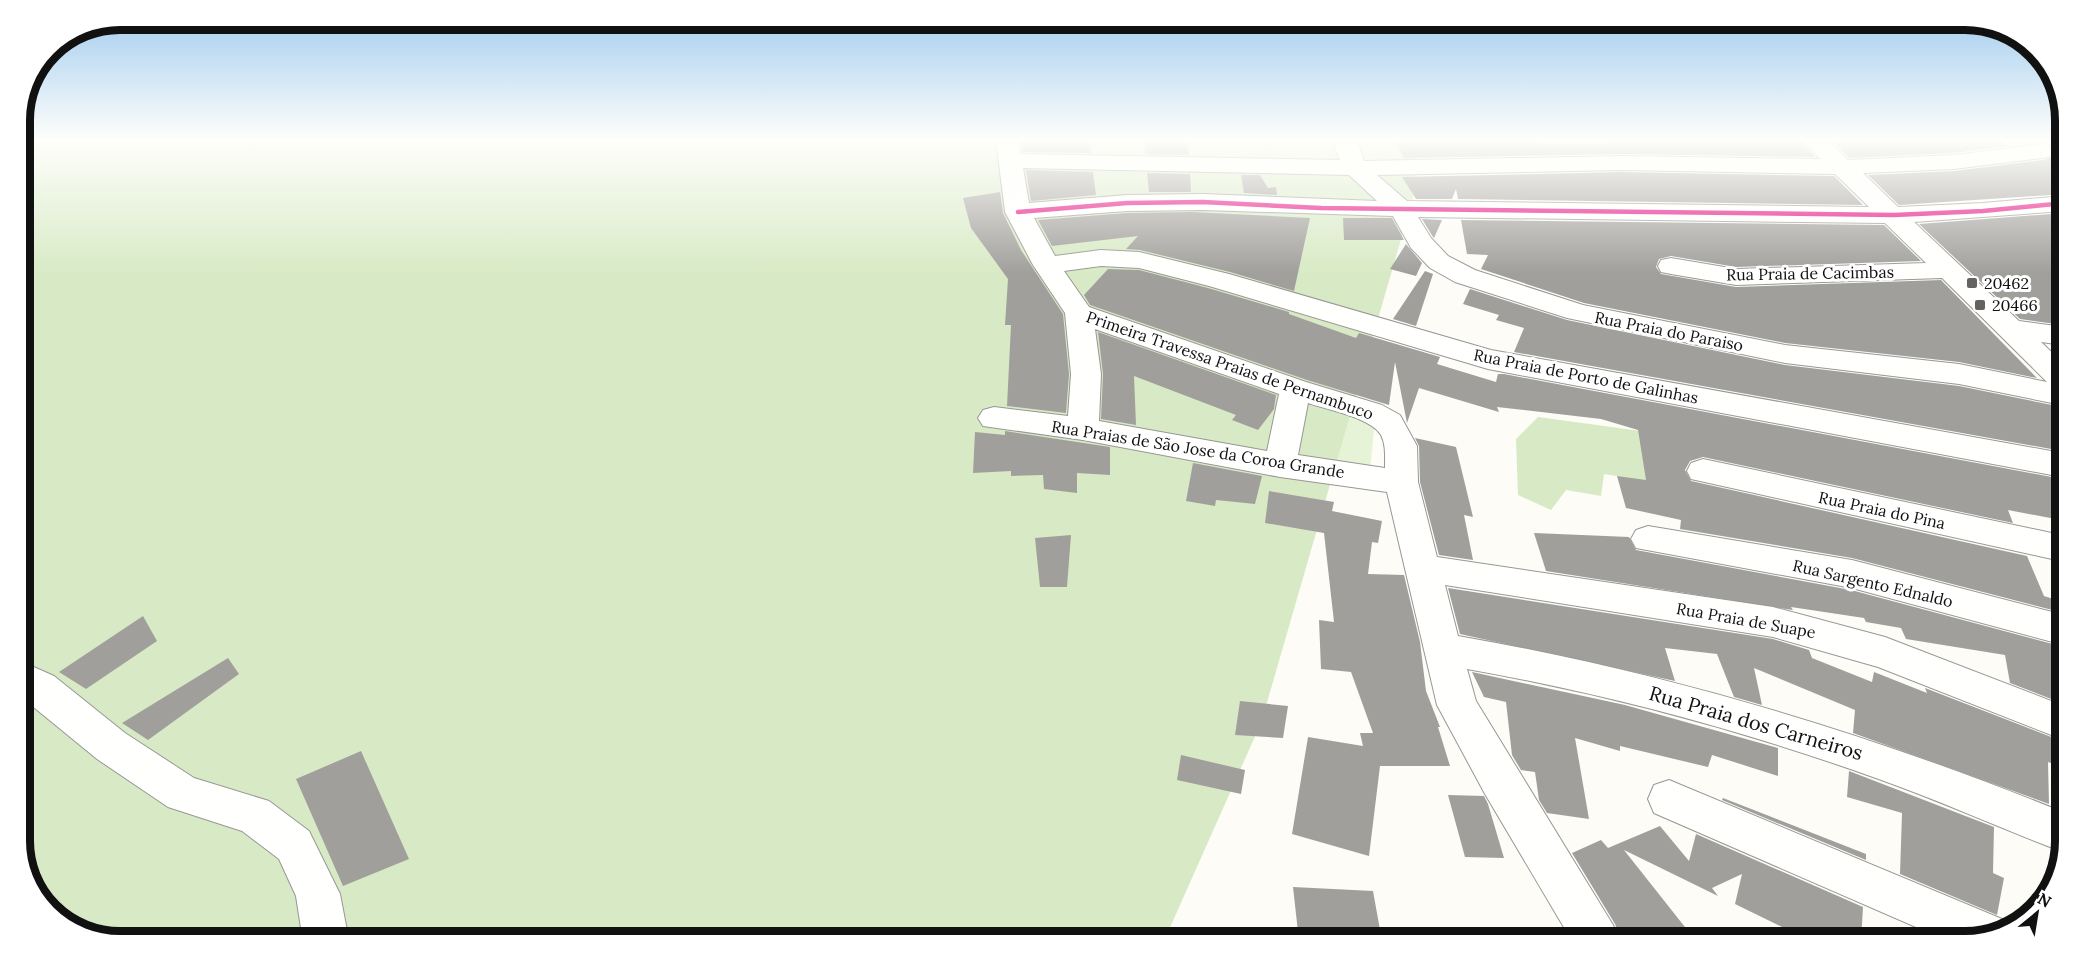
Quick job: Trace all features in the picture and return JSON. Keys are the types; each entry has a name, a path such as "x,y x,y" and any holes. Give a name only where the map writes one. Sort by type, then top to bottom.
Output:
{"street":[{"path":"1014,184 1018,212 1046,265 1079,313 1086,374 1083,429"},
{"name":"Rua Praia do Paraiso","path":"1373,184 1401,209 1420,242 1439,262 1465,276 1577,312 1785,354 1959,374 2055,394"},
{"path":"1861,184 2055,372"},
{"path":"1018,212 1128,203 1203,202 1321,208 1894,215 1983,211 2055,203"},
{"name":"Rua Praia de Porto de Galinhas","path":"1046,265 1101,258 1139,260 1219,280 1488,359 1564,375 2055,464"},
{"name":"Rua Praia de Cacimbas","path":"1671,266 1736,277 1951,270"},
{"name":"Primeira Travessa Praias de Pernambuco","path":"1079,313 1295,389 1371,412 1389,423 1401,446 1401,482 1457,705 1500,782 1590,931"},
{"path":"2012,329 2055,335"},
{"path":"1280,465 1295,389"},
{"name":"Rua Praias de São Jose da Coroa Grande","path":"994,418 1083,429 1280,465 1401,482"},
{"name":"Rua Praia do Pina","path":"1703,471 2055,548"},
{"name":"Rua Sargento Ednaldo","path":"1648,539 1852,574 2055,628"},
{"name":"Rua Praia de Suape","path":"1421,568 1762,620 1803,629 1885,653 2055,719"},
{"name":"Rua Praia dos Carneiros","path":"1444,649 1590,676 1763,723 1871,757 2055,829"},
{"path":"30,682 40,688 111,746 183,794 254,815 294,845 318,894 324,931"},
{"path":"1669,799 1975,930"}],"green space":[{"path":"30,184 1414,184 1413,198 1261,723 1168,931 120,931 86,924 65,912 49,896 39,881 30,847"},
{"path":"1303,398 1375,420 1370,470 1297,454"},
{"path":"1538,417 1663,434 1653,482 1604,474 1601,496 1566,490 1551,510 1518,495 1516,439"}],"building":[{"path":"1028,184 1095,184 1096,195 1031,201"},
{"path":"1148,184 1191,184 1191,192 1149,192"},
{"path":"1242,184 1265,184 1268,188 1276,187 1277,195 1244,193"},
{"path":"1406,184 1842,184 1863,205 1458,199 1456,189 1452,199 1416,199"},
{"path":"1877,184 2055,184 2055,195 1899,205"},
{"path":"1000,192 1003,213 1021,250 1063,314 1069,374 1066,413 1007,406 1011,325 1005,325 1008,279 971,228 963,198"},
{"path":"1192,212 1310,218 1294,291 1230,272 1140,250 1126,249 1138,236 1052,246 1038,220 1127,213"},
{"path":"2055,214 2055,324 2020,319 1919,224"},
{"path":"1343,218 1392,218 1404,240 1344,240"},
{"path":"1422,219 1442,220 1434,238 1433,237"},
{"path":"1461,220 1884,225 1921,261 1736,267 1671,256 1659,259 1656,267 1661,274 1736,287 1941,280 2037,378 1959,362 1785,343 1584,303 1481,269 1488,255 1467,254"},
{"path":"1406,244 1422,263 1416,276 1390,269"},
{"path":"1108,269 1139,270 1289,312 1289,314 1356,338 1359,333 1440,357 1437,364 1496,382 1498,374 1504,374 2055,478 2055,519 2008,510 2013,523 1703,457 1690,461 1685,470 1691,481 2027,556 2044,596 2055,599 2055,611 1852,558 1680,529 1681,520 1626,508 1617,476 1646,480 1638,430 1601,419 1497,407 1499,412 1419,388 1407,423 1395,362 1389,405 1307,380 1090,305 1084,295"},
{"path":"1425,271 1433,274 1416,326 1393,319"},
{"path":"1470,289 1567,320 1785,365 1959,386 2055,406 2055,450 1514,352 1524,328 1496,320 1499,315 1463,304"},
{"path":"1098,332 1276,395 1274,409 1258,430 1232,420 1236,415 1134,376 1136,425 1101,419 1103,374"},
{"path":"1005,431 1110,447 1110,475 1077,473 1077,493 1044,489 1043,475 1011,476 1011,471 973,473 975,432 1005,435"},
{"path":"1415,438 1456,447 1473,517 1464,515 1473,560 1439,555 1420,482 1419,446"},
{"path":"1193,463 1262,476 1255,504 1216,500 1215,506 1186,501"},
{"path":"1269,491 1334,502 1332,511 1382,521 1378,543 1372,542 1368,574 1404,575 1420,642 1426,691 1440,727 1438,727 1450,766 1380,766 1369,856 1292,834 1308,737 1363,746 1360,733 1373,733 1351,672 1321,669 1319,620 1334,622 1324,533 1265,523"},
{"path":"1534,533 1629,537 1636,550 1851,590 2055,645 2055,700 2010,683 2005,655 1906,639 1901,628 1866,622 1864,618 1791,607 1793,610 1546,571"},
{"path":"1071,535 1067,587 1040,587 1035,538"},
{"path":"1448,588 1773,639 1809,650 1812,658 1872,682 1874,672 1927,693 1925,688 2055,738 2055,765 2048,762 2049,804 1853,733 1855,710 1754,668 1762,705 1734,697 1717,654 1665,648 1675,681 1460,634"},
{"path":"143,616 157,641 86,689 59,672"},
{"path":"228,658 239,674 148,740 122,723"},
{"path":"1472,672 1625,705 1778,748 1778,776 1712,755 1708,767 1620,746 1620,751 1575,738 1589,819 1547,813 1539,800 1535,772 1521,770 1512,755 1506,702 1484,697"},
{"path":"1240,701 1288,706 1283,738 1235,735"},
{"path":"361,751 409,859 343,886 296,779"},
{"path":"1181,755 1245,770 1241,794 1177,780"},
{"path":"1849,771 1994,827 1993,873 2004,878 1997,915 1900,874 1902,813 1847,797"},
{"path":"1448,795 1484,796 1504,858 1465,857"},
{"path":"1723,798 1866,854 1866,860 1722,800"},
{"path":"1660,826 1689,861 1696,834 1863,907 1862,931 1790,931 1735,904 1742,874 1712,888 1718,896 1624,850 1688,931 1618,931 1572,853 1601,840 1608,848"},
{"path":"1293,887 1373,891 1380,931 1298,931"}],"transit line":[{"path":"1018,212 1127,203 1203,202 1321,208 1894,215 1983,211 2055,204"}],"place":[{"name":"20462","path":"1972,283"},
{"name":"20466","path":"1980,305"}]}
